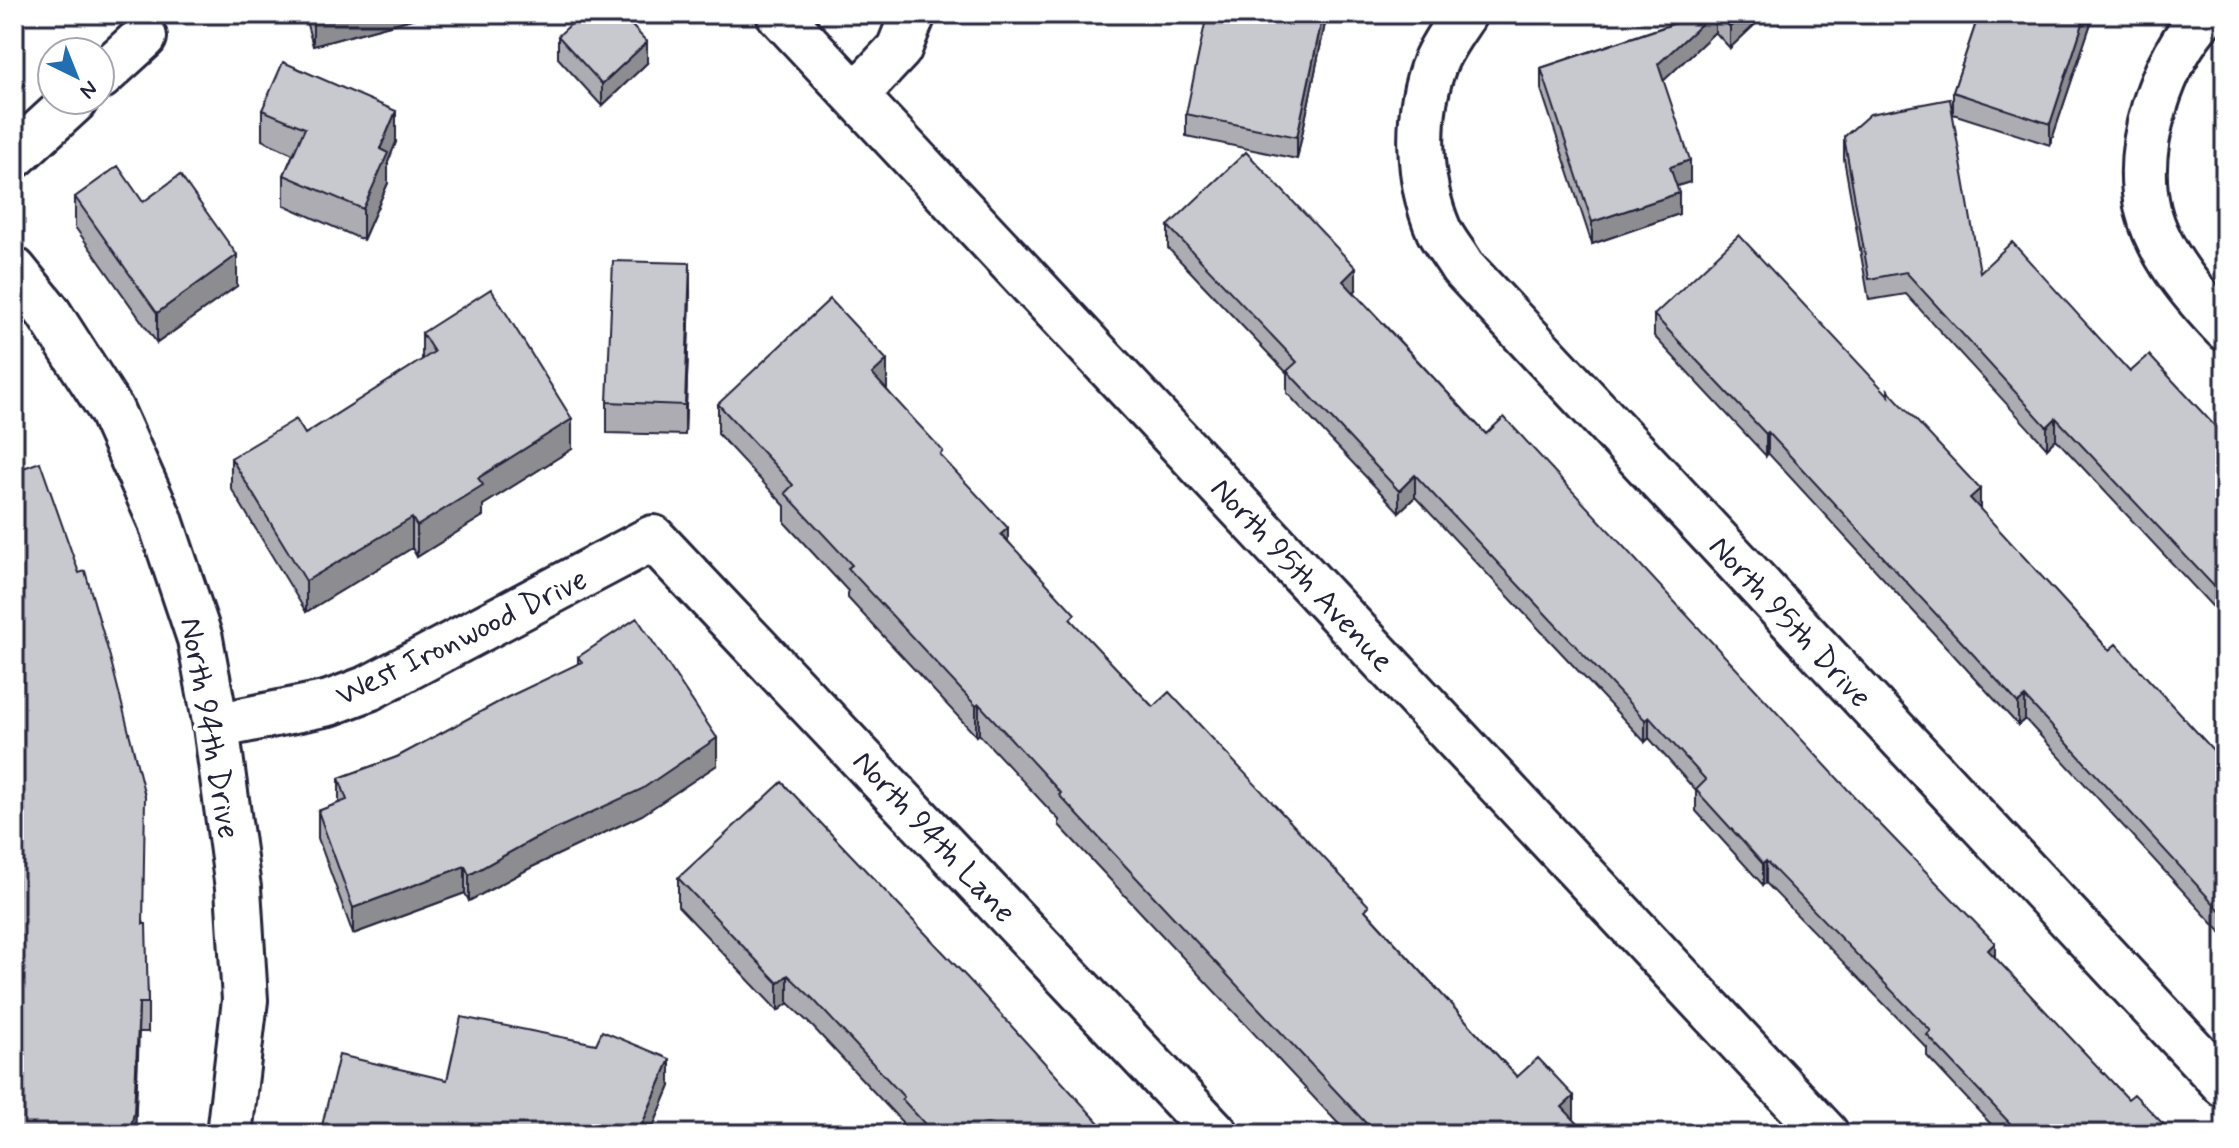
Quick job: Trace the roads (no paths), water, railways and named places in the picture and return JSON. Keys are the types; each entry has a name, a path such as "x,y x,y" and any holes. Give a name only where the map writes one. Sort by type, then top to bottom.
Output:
{"street":[{"name":"North 95th Avenue","path":"779,14 1826,1134"},
{"path":"856,95 899,49 913,14"},
{"name":"North 95th Drive","path":"1464,14 1436,60 1424,96 1423,125 1423,169 1430,203 1440,232 1462,267 2225,1085"},
{"path":"2205,14 2177,49 2161,85 2151,119 2146,182 2148,209 2172,262 2225,328"},
{"path":"116,62 144,37"},
{"path":"14,156 58,116"},
{"name":"North 94th Drive","path":"14,270 48,312 111,410 160,520 200,639 216,726 238,888 245,1000 229,1134"},
{"name":"West Ironwood Drive","path":"216,726 329,703 369,688 653,538"},
{"name":"North 94th Lane","path":"653,538 1216,1134"}]}
